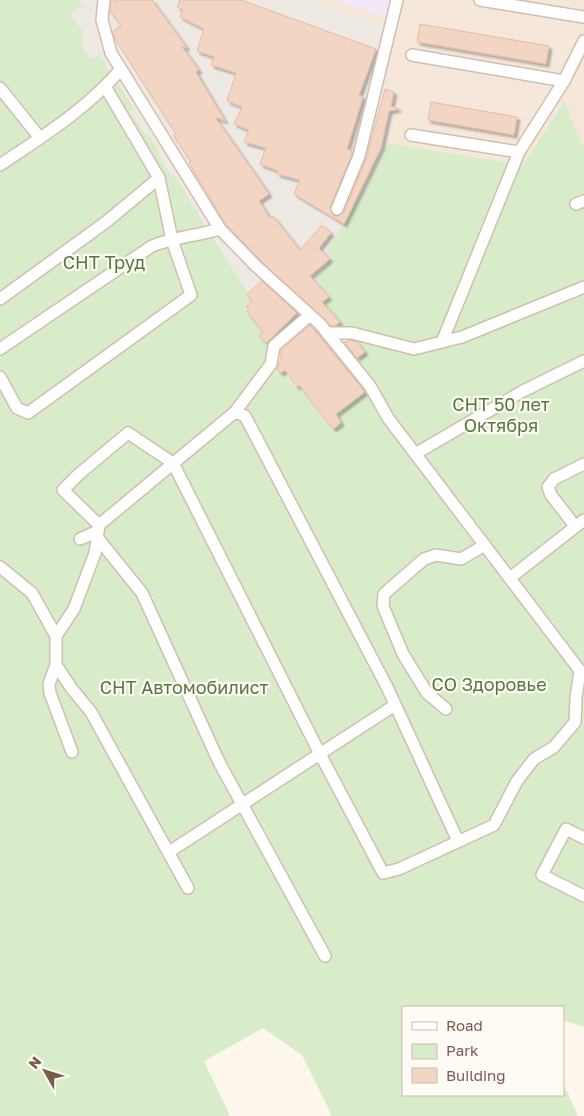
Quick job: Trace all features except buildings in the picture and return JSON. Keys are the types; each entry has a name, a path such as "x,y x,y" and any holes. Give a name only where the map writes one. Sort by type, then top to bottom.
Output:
{"street":[{"path":"104,0 103,26 111,53 220,229 327,333 370,386 388,418 582,673 576,697 575,722 554,747 534,759 517,781 494,825 399,869 383,873 320,754 173,463 128,433 63,490 98,531 142,593 220,762 325,956"},
{"path":"337,209 359,156 397,0"},
{"path":"480,0 584,17"},
{"path":"442,342 519,152 564,81 584,41"},
{"path":"412,55 564,81"},
{"path":"0,164 76,114 106,88 121,69"},
{"path":"0,88 40,138"},
{"path":"0,377 17,408 28,413 191,295 172,238 159,178 106,88"},
{"path":"411,135 519,152"},
{"path":"0,299 106,222 159,178"},
{"path":"0,349 152,246 172,238 185,238 220,229"},
{"path":"327,333 352,333 414,349 462,337 584,286"},
{"path":"80,539 98,531 173,463 235,412 271,364 274,346 310,315"},
{"path":"415,454 523,391 584,361"},
{"path":"235,412 246,416 395,705 458,841"},
{"path":"510,578 579,523 551,495 548,487 554,479 584,464"},
{"path":"56,636 74,609 95,553 98,531"},
{"path":"446,709 427,693 403,654 383,606 384,594 424,559 436,555 461,559 484,545"},
{"path":"0,567 32,593 56,636 56,665 50,684 50,693 72,752"},
{"path":"56,665 72,689 91,712 188,888"},
{"path":"169,852 395,705"},
{"path":"584,838 566,829 542,875 584,896"}],"shaded area":[{"path":"78,0 311,0 396,30 382,86 398,91 388,143 364,191 326,252 333,258 332,297 324,304 367,352 349,365 369,389 336,415 343,424 333,431 299,386 296,388 283,372 281,373 274,365 281,359 258,336 258,326 246,307 251,300 212,233 199,238 173,174 165,178 148,133 141,137 127,114 135,108 99,54 91,60 80,46 85,43 81,37 85,34 71,15 83,6"},
{"path":"311,0 584,0 584,147 568,115 523,165 388,143 398,91 382,87 396,30"},
{"path":"335,0 390,0 386,18"}],"green space":[{"path":"0,0 78,0 83,6 71,15 85,34 81,37 85,42 81,46 91,59 99,54 135,109 130,112 145,134 148,133 160,153 158,155 171,175 174,174 252,300 246,307 247,312 260,325 258,326 262,331 258,336 281,359 274,366 281,373 283,372 296,388 299,386 333,431 342,424 336,414 368,389 349,365 366,352 324,304 331,297 315,278 332,258 326,252 364,191 388,143 523,165 564,102 569,108 569,115 584,147 584,1027 564,1020 564,1006 402,1006 402,1096 564,1096 564,1085 578,1116 332,1116 302,1055 263,1028 204,1061 230,1116 0,1116"}],"park label":[{"name":"СНТ Труд","path":"104,262"},
{"name":"СНТ 50 лет Октября","path":"501,414"},
{"name":"СО Здоровье","path":"489,684"},
{"name":"СНТ Автомобилист","path":"184,687"}]}
